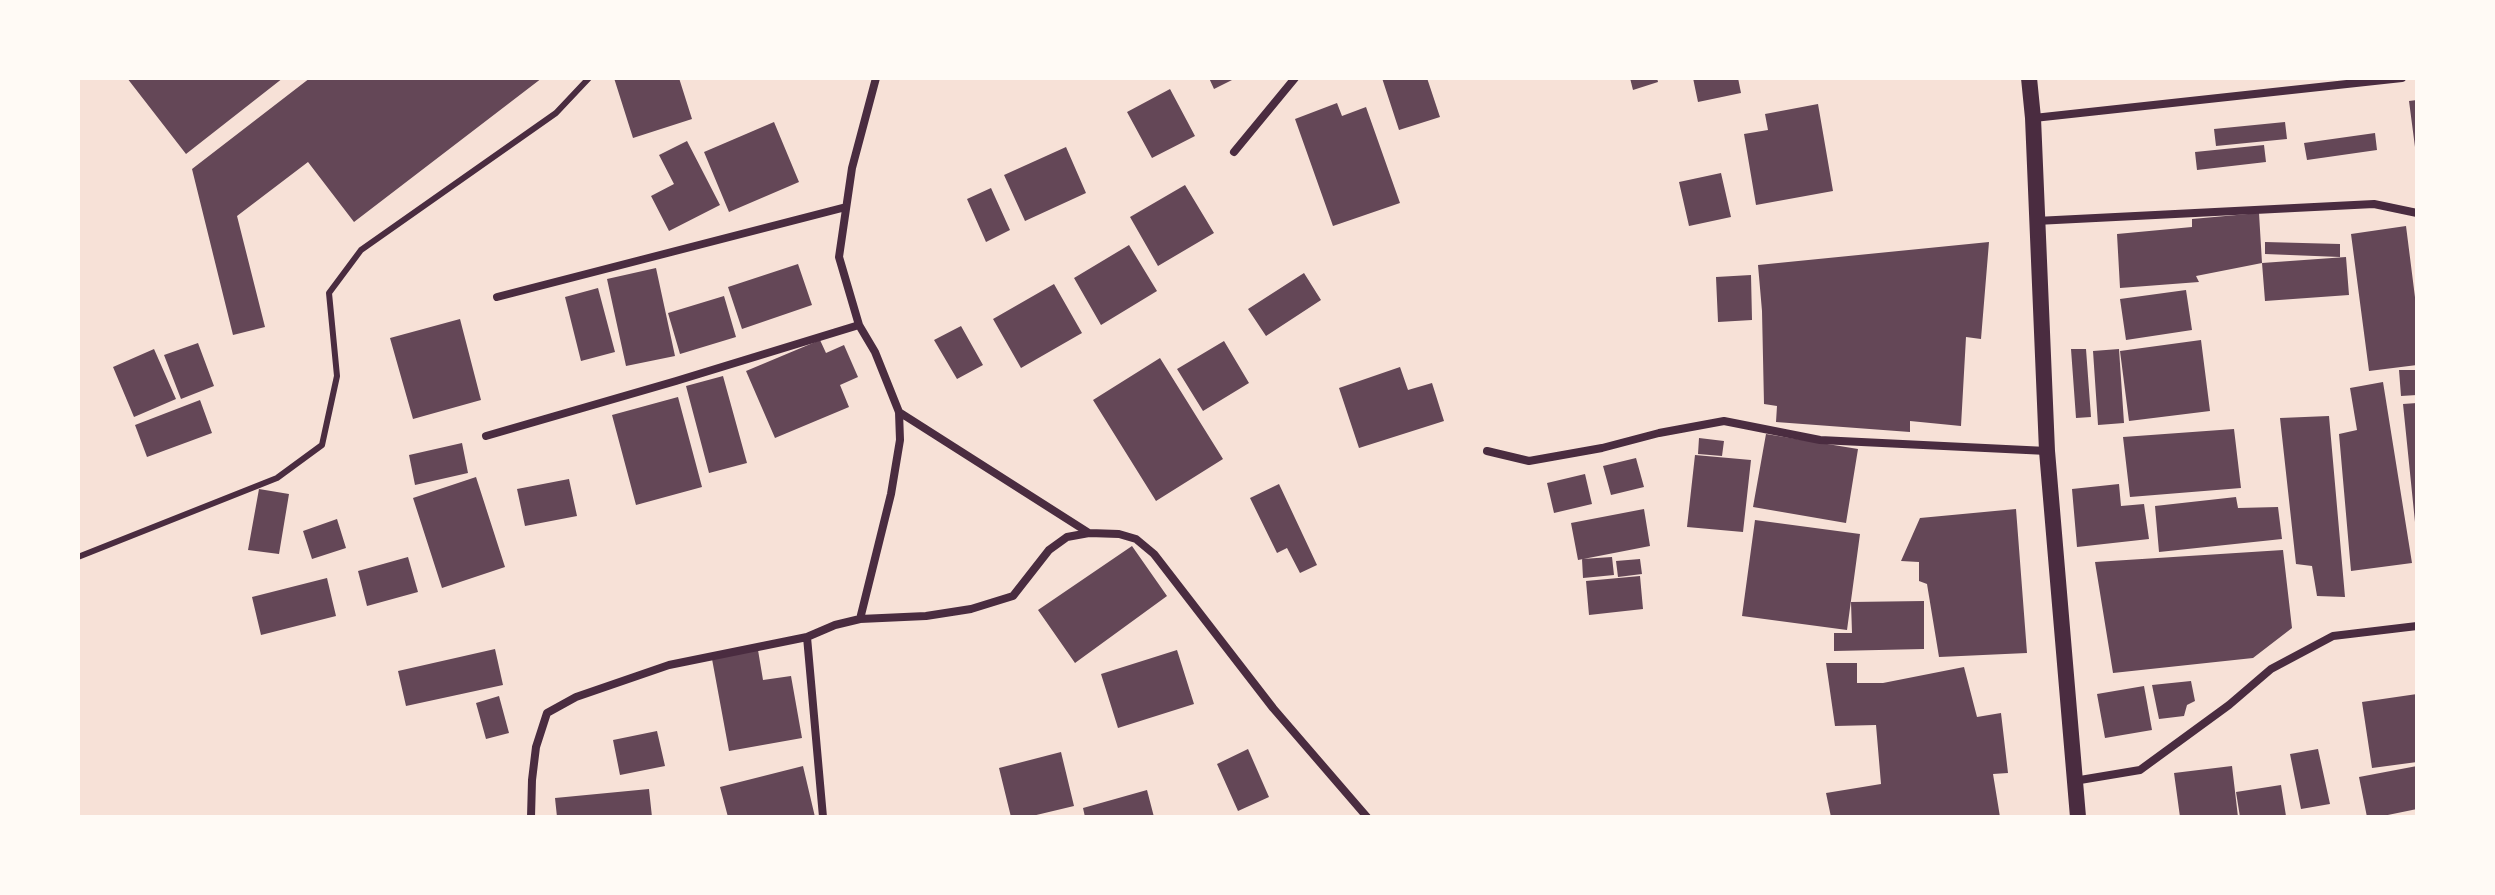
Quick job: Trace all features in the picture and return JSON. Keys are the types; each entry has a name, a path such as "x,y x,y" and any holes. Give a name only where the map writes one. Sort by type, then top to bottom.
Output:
{"main road":[{"path":"2029,78 2047,451 2078,817"}],"street":[{"path":"860,619 891,494 900,440 899,412 875,352 859,325 839,257 852,168 876,78"},
{"path":"1234,152 1295,78"},
{"path":"2033,118 2402,78"},
{"path":"2036,221 2374,204 2417,213"},
{"path":"497,297 846,207"},
{"path":"486,436 859,325"},
{"path":"899,412 1089,533"},
{"path":"1487,451 1529,461 1724,421 1820,440 2047,451"},
{"path":"531,817 536,747 547,713 576,697 669,665 807,637 860,619 926,616 971,609 1013,596 1049,550 1067,537 1089,533 1119,534 1136,539 1154,554 1273,708 1367,817"},
{"path":"2074,781 2140,770 2229,705 2271,669 2333,636 2417,626"},
{"path":"807,637 823,817"}],"lane":[{"path":"78,557 277,478 322,445 337,376 329,293 361,250 556,113 589,78"}],"building":[{"path":"127,78 283,78 186,154"},
{"path":"310,78 542,78 354,222 308,162 237,216 265,327 233,335 192,169"},
{"path":"614,78 679,78 692,119 633,138"},
{"path":"1209,78 1236,78 1214,89"},
{"path":"1382,78 1427,78 1440,117 1399,130"},
{"path":"1630,78 1657,78 1658,82 1633,90"},
{"path":"1693,78 1738,78 1741,93 1698,102"},
{"path":"1170,89 1195,136 1152,158 1127,112"},
{"path":"2417,100 2417,147 2415,147 2409,101"},
{"path":"1337,103 1342,116 1366,107 1400,203 1333,226 1295,119"},
{"path":"1818,104 1833,191 1756,205 1744,134 1768,130 1765,114"},
{"path":"774,122 799,182 729,212 704,152"},
{"path":"2285,122 2287,139 2216,146 2214,129"},
{"path":"2375,133 2377,150 2307,160 2304,143"},
{"path":"687,141 720,205 669,231 651,196 674,184 659,155"},
{"path":"2264,145 2266,162 2197,170 2195,152"},
{"path":"1066,147 1086,193 1025,221 1004,175"},
{"path":"1721,173 1731,217 1689,226 1679,182"},
{"path":"1185,185 1214,233 1158,266 1130,217"},
{"path":"991,188 1010,230 986,242 967,199"},
{"path":"2259,213 2262,263 2196,276 2199,282 2120,288 2117,234 2192,227 2192,219"},
{"path":"2406,226 2417,313 2417,365 2369,371 2351,234"},
{"path":"1989,242 1981,339 1966,337 1961,426 1910,421 1910,432 1776,422 1777,406 1764,404 1758,265"},
{"path":"2265,242 2340,244 2340,257 2265,254"},
{"path":"1129,245 1157,291 1101,325 1074,278"},
{"path":"2346,257 2349,295 2265,301 2262,263"},
{"path":"798,264 812,305 742,329 728,287"},
{"path":"656,268 675,356 626,366 607,279"},
{"path":"1304,273 1321,300 1266,336 1248,309"},
{"path":"1751,275 1752,320 1718,322 1716,277"},
{"path":"1054,284 1082,333 1021,368 993,319"},
{"path":"598,288 615,352 581,361 565,297"},
{"path":"2186,290 2192,330 2126,340 2120,299"},
{"path":"724,296 736,337 680,354 668,313"},
{"path":"460,319 481,400 413,419 390,338"},
{"path":"961,326 983,365 957,379 934,340"},
{"path":"820,340 826,353 844,345 858,377 840,385 849,407 775,438 746,371"},
{"path":"2201,340 2210,411 2129,421 2120,351"},
{"path":"1224,341 1249,383 1203,411 1177,369"},
{"path":"198,343 214,386 181,399 164,355"},
{"path":"154,349 176,399 134,417 113,367"},
{"path":"2071,349 2086,349 2091,417 2076,418"},
{"path":"2119,349 2124,423 2098,425 2093,351"},
{"path":"1160,358 1223,459 1156,501 1093,400"},
{"path":"1400,367 1408,390 1432,383 1444,421 1359,448 1339,388"},
{"path":"2399,370 2417,370 2417,395 2401,396"},
{"path":"723,376 747,463 709,473 686,386"},
{"path":"2383,382 2412,563 2351,571 2339,434 2357,430 2350,388"},
{"path":"678,397 702,487 636,505 612,415"},
{"path":"200,400 212,433 147,457 135,425"},
{"path":"2417,403 2417,522 2415,522 2403,404"},
{"path":"2329,416 2345,597 2317,596 2312,566 2296,564 2280,418"},
{"path":"2234,429 2241,488 2130,497 2123,437"},
{"path":"1766,434 1858,449 1846,523 1753,507"},
{"path":"1699,438 1724,441 1722,456 1698,454"},
{"path":"462,443 468,473 415,485 409,455"},
{"path":"1695,455 1751,460 1743,532 1687,527"},
{"path":"1636,458 1644,487 1611,495 1603,466"},
{"path":"1585,474 1592,504 1554,513 1547,483"},
{"path":"476,477 505,567 442,588 413,498"},
{"path":"569,479 577,516 525,526 517,489"},
{"path":"1279,484 1317,565 1300,573 1287,548 1277,553 1250,498"},
{"path":"2119,484 2121,506 2144,504 2149,539 2077,547 2072,489"},
{"path":"259,489 289,494 279,554 248,550"},
{"path":"2236,497 2238,508 2278,507 2282,539 2159,552 2155,506"},
{"path":"1644,509 1650,546 1578,560 1571,523"},
{"path":"2016,509 2027,653 1939,657 1927,584 1919,581 1919,562 1901,561 1920,518"},
{"path":"337,519 346,548 312,559 303,531"},
{"path":"1755,520 1860,534 1847,630 1742,616"},
{"path":"1132,546 1167,596 1075,663 1038,610"},
{"path":"2283,550 2292,628 2253,658 2113,673 2095,562"},
{"path":"408,557 418,592 367,606 358,571"},
{"path":"1612,557 1614,575 1583,578 1582,559"},
{"path":"1640,559 1642,574 1618,577 1616,561"},
{"path":"1640,576 1643,609 1589,615 1586,581"},
{"path":"327,578 336,616 261,635 252,597"},
{"path":"1924,601 1924,649 1834,651 1834,633 1852,633 1851,602"},
{"path":"495,649 503,685 406,706 398,671"},
{"path":"758,650 763,680 791,676 802,738 729,751 712,659"},
{"path":"1177,650 1194,704 1118,728 1101,674"},
{"path":"1826,663 1857,663 1857,683 1883,683 1964,667 1977,717 2001,713 2008,773 1993,774 2000,817 1831,817 1826,793 1881,784 1876,725 1835,726"},
{"path":"2191,681 2195,701 2187,705 2184,716 2159,719 2152,685"},
{"path":"2144,686 2152,730 2105,738 2097,694"},
{"path":"2417,694 2417,762 2372,768 2362,702"},
{"path":"499,696 509,733 486,739 476,703"},
{"path":"657,731 665,766 620,775 613,740"},
{"path":"1248,749 1269,797 1238,811 1217,764"},
{"path":"2318,749 2330,804 2301,809 2290,754"},
{"path":"1061,752 1074,806 1028,817 1011,817 999,768"},
{"path":"803,766 815,817 728,817 720,787"},
{"path":"2232,766 2238,817 2180,817 2174,773"},
{"path":"2417,766 2417,809 2367,817 2359,777"},
{"path":"2281,785 2286,816 2240,817 2236,792"},
{"path":"649,789 652,817 557,817 555,798"},
{"path":"1147,790 1154,817 1085,817 1083,808"}]}
